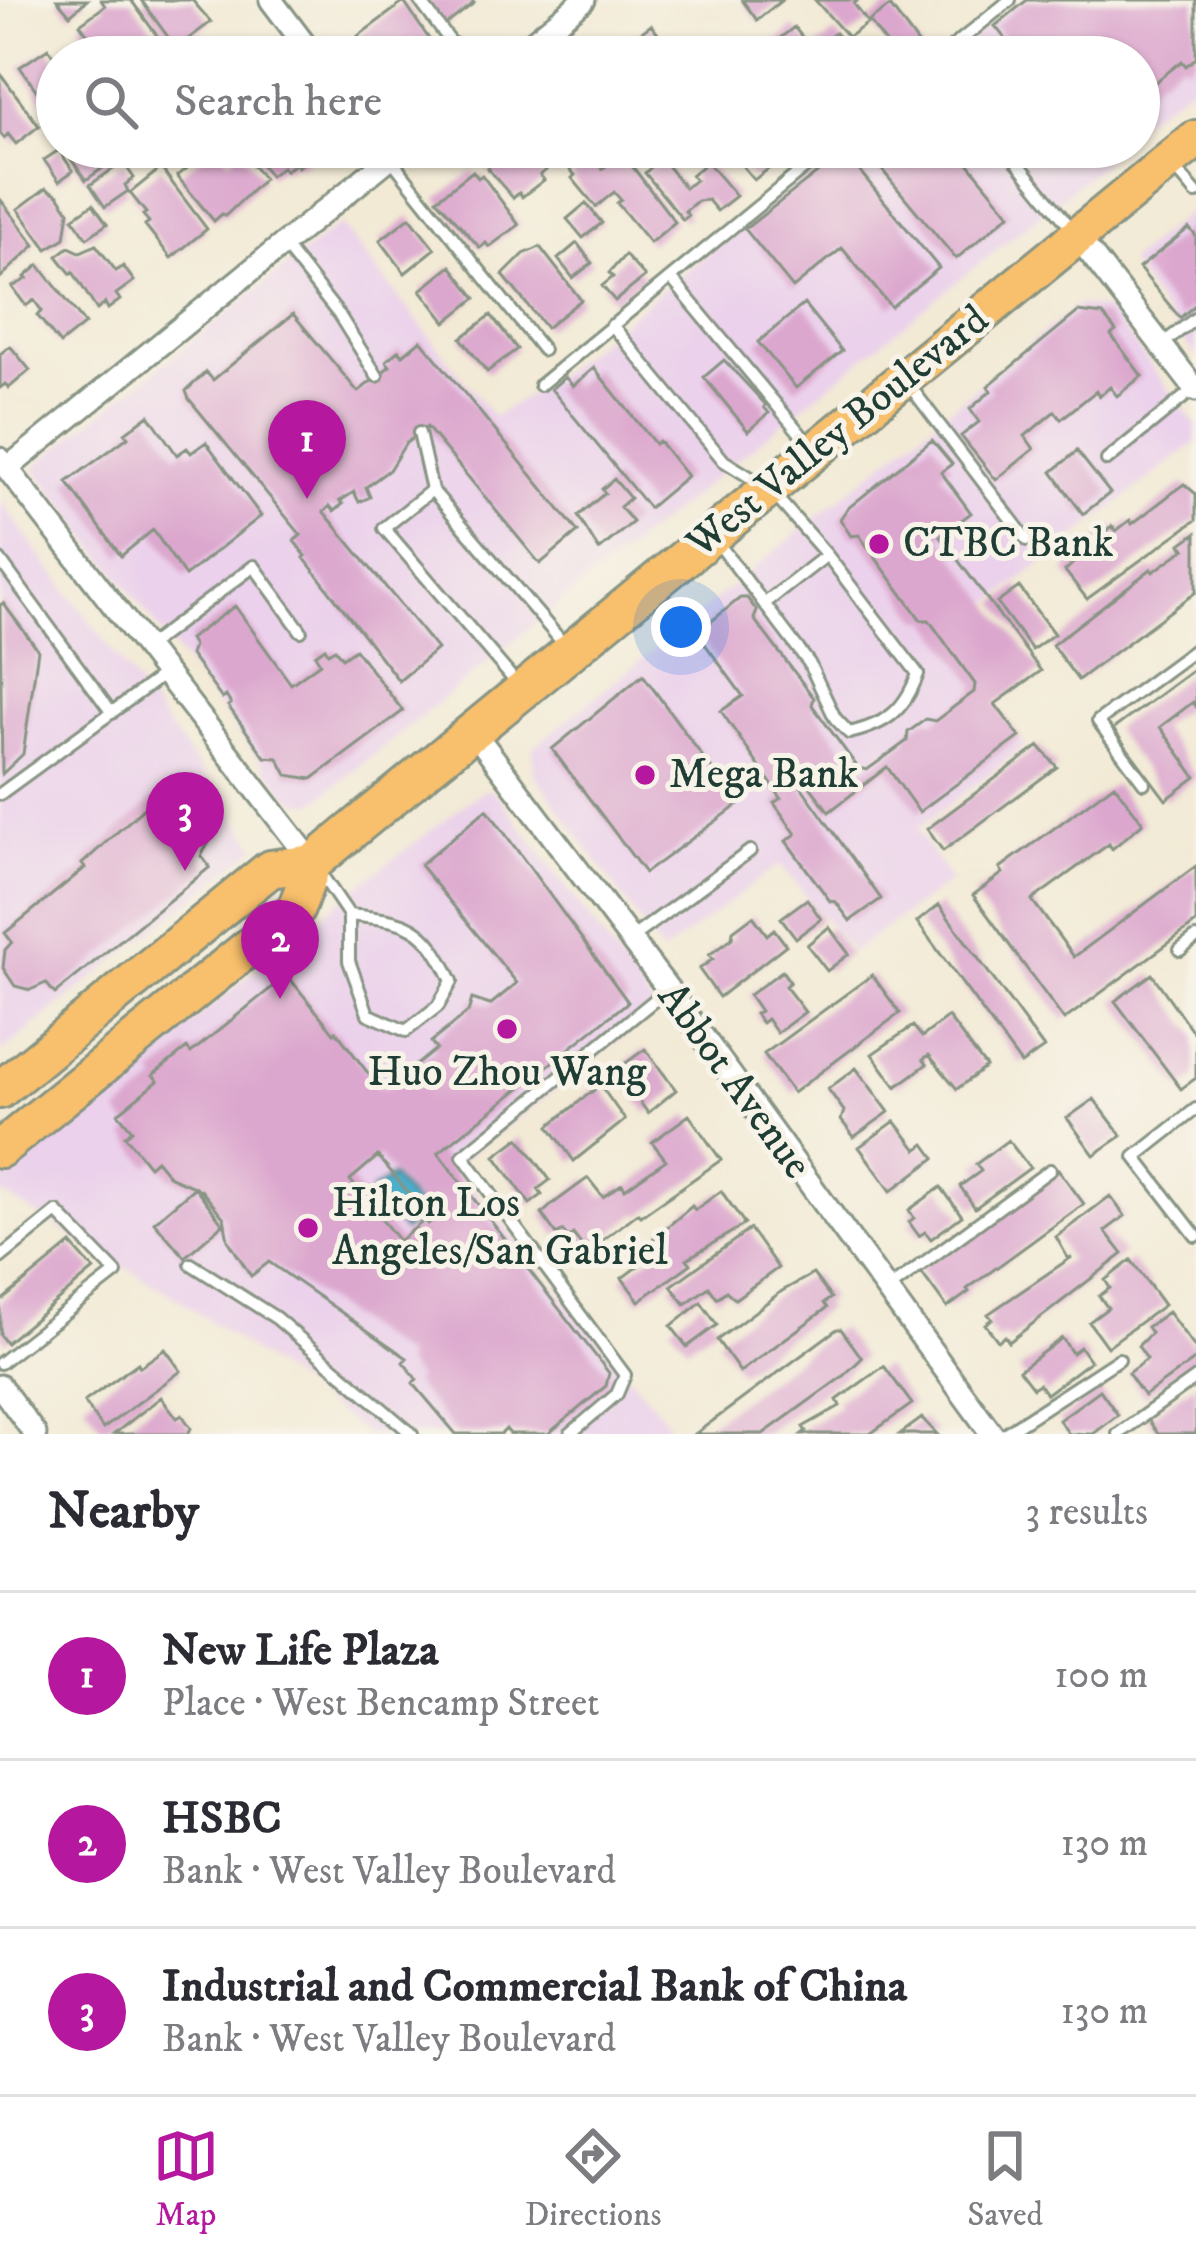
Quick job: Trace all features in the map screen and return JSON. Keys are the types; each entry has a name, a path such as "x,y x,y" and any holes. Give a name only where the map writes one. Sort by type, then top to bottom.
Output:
{"main road":[{"name":"West Valley Boulevard","path":"0,1149 296,909 314,863 1183,150"},
{"name":"West Valley Boulevard","path":"3,1080 270,869 314,863"}],"street":[{"path":"271,0 298,36"},
{"path":"540,36 584,0"},
{"path":"314,863 4,463 372,168"},
{"path":"1077,236 1195,389"},
{"name":"Abbot Avenue","path":"473,731 668,988 992,1434"},
{"path":"0,1386 35,1434"}],"lane":[{"path":"419,0 446,36"},
{"path":"966,36 1010,0"},
{"path":"1183,150 1196,193"},
{"path":"405,168 544,350"},
{"path":"540,385 805,168"},
{"path":"1022,168 1077,236"},
{"path":"283,244 339,314 377,376"},
{"path":"671,278 815,452"},
{"path":"1161,345 1196,318"},
{"path":"612,326 724,461 769,489 827,555 918,674 907,703 873,728 849,733 835,718 809,663 712,535"},
{"path":"904,378 1027,540"},
{"path":"1107,460 1195,389"},
{"path":"419,433 432,490 570,652"},
{"path":"432,490 384,528 523,690"},
{"path":"764,604 827,555"},
{"path":"0,560 112,713"},
{"path":"148,646 254,566 301,631"},
{"path":"1144,783 1098,721 1196,649"},
{"path":"0,794 167,672"},
{"path":"630,938 750,850"},
{"path":"314,863 349,915 349,961 368,1014 406,1031 437,1006 452,981 444,964 429,941 401,920 349,915"},
{"path":"1180,950 1196,938"},
{"path":"569,1434 617,1394 625,1375 463,1156 668,988"},
{"path":"1196,1109 1135,1157 1196,1236"},
{"path":"887,1290 1050,1170"},
{"path":"0,1258 57,1212 116,1273 0,1363"},
{"path":"191,1264 276,1318 412,1434"},
{"path":"1004,1434 1119,1359"},
{"path":"1118,1434 1196,1378"}],"shaded area":[{"path":"1021,0 1196,0 1196,82 1160,106 1160,36 977,36"},
{"path":"814,168 1097,168 314,803 290,799 34,467 340,224 494,417 544,385"},
{"path":"1196,206 1196,357 1128,262"},
{"path":"1078,305 1108,310 1196,425 1196,442 989,605 993,701 1025,746 917,829 950,881 852,952 780,864 662,953 534,773 533,748"},
{"path":"0,500 257,847 0,1053"},
{"path":"490,790 657,1011 454,1166 669,1423 654,1434 367,1434 179,1299 0,1193 0,1182 343,898 482,791"}],"water":[{"path":"391,1176 423,1215 403,1231 371,1192"}],"building":[{"path":"57,0 87,0 70,15"},
{"path":"101,0 131,0 157,36 89,36 80,24 105,6"},
{"path":"141,0 192,0 211,22 192,36 167,36"},
{"path":"425,0 471,0 474,3 444,26"},
{"path":"742,0 782,0 757,20"},
{"path":"815,0 858,0 854,4 868,23 847,36"},
{"path":"1027,0 1196,0 1196,58 1186,66 1182,61 1160,78 1160,36 1003,36 995,26"},
{"path":"404,2 427,36 358,36"},
{"path":"890,6 912,36 880,36 869,21"},
{"path":"651,25 660,36 636,36"},
{"path":"36,56 36,90 20,67"},
{"path":"0,73 36,128 16,144 8,134 4,138 0,133"},
{"path":"50,168 71,168 73,171 59,181"},
{"path":"77,168 103,168 86,180"},
{"path":"114,168 127,168 134,178 125,185 128,191 105,207 90,185"},
{"path":"161,168 207,229 171,258 145,225 149,222 146,213 130,193"},
{"path":"187,168 255,168 264,179 214,221 177,176"},
{"path":"487,168 544,168 540,175 544,180 522,197 519,193 513,198"},
{"path":"568,168 634,168 675,222 650,243 617,203 621,200 614,192 596,207 572,178 575,175"},
{"path":"650,168 669,168 685,188 700,168 712,168 736,196 717,211 708,200 697,201 685,211 688,216 683,220 645,173"},
{"path":"744,168 770,168 754,180"},
{"path":"823,168 857,168 939,268 891,307 842,248 793,288 745,229"},
{"path":"880,168 972,168 1010,214 956,259"},
{"path":"473,171 478,178 482,175 519,225 489,247 486,243 480,248 437,199"},
{"path":"46,188 69,211 65,238 47,249 18,209"},
{"path":"0,199 35,245 0,278"},
{"path":"586,203 602,223 583,238 567,219"},
{"path":"93,204 107,224 87,238 73,218"},
{"path":"410,217 435,249 405,273 380,240"},
{"path":"1189,228 1196,236 1196,304 1180,318 1139,268"},
{"path":"577,243 592,263 573,278 558,259"},
{"path":"96,245 116,271 123,266 134,281 116,294 120,300 108,309 105,303 97,310 57,256 69,247 80,252"},
{"path":"540,247 581,300 546,328 503,275 524,254"},
{"path":"625,255 645,277 615,301 602,286"},
{"path":"39,265 85,324 60,344 37,315 42,311 34,300 26,306 12,287"},
{"path":"451,266 476,298 446,322 421,290"},
{"path":"804,304 842,351 796,388 758,342"},
{"path":"1078,312 1103,315 1116,331 1111,335 1142,376 1117,396 1110,387 1100,396 1096,391 1061,419 1055,411 1025,436 1034,449 996,480 961,436 979,422 970,409 991,391 988,386"},
{"path":"293,314 358,392 390,366 386,361 399,350 403,355 421,340 578,532 540,564 427,427 406,443 389,470 366,487 370,497 359,502 354,492 334,511 330,506 324,512 437,649 399,681 304,558 294,541 301,535 186,391 206,372 213,380"},
{"path":"491,315 517,349 487,372 461,338"},
{"path":"10,346 30,370 9,388 5,384 0,388 0,354"},
{"path":"724,360 769,413 748,431 704,377"},
{"path":"594,368 687,476 649,508 551,389 565,377 573,386"},
{"path":"149,415 177,455 187,448 191,453 206,442 261,516 185,576 153,530 121,556 67,482 128,437 125,433"},
{"path":"932,440 952,464 941,472 971,513 940,536 1041,671 995,704 1020,737 919,812 887,767 829,812 806,781 800,785 881,899 850,921 786,841 796,834 774,803 781,798 721,711 743,696 697,633 740,598 747,598 757,611 754,619 814,698 812,705 858,768 867,770 907,741 908,732 926,719 935,721 974,692 975,684 929,620 921,620 859,535 851,536 840,519"},
{"path":"1077,451 1110,493 1083,514 1052,472"},
{"path":"614,479 630,498 620,507 633,522 599,550 578,516"},
{"path":"1184,484 1196,494 1196,520 1087,599 1065,571 1112,526 1116,531 1130,520 1132,524"},
{"path":"1196,533 1196,592 1078,680 1052,645 1151,569 1185,549 1181,544"},
{"path":"1019,587 1054,634 1032,650 997,603"},
{"path":"0,605 38,650 23,754 2,774"},
{"path":"235,606 291,684 320,663 315,655 325,648 328,653 335,649 342,658 355,649 403,711 312,779 287,775 278,758 265,757 228,706 226,696 222,699 190,655 189,639"},
{"path":"1196,668 1196,706 1193,702 1160,727 1196,777 1166,800 1113,729"},
{"path":"643,675 738,805 645,873 552,749"},
{"path":"1039,746 1057,767 943,851 927,829"},
{"path":"1114,784 1143,823 1112,849 1109,844 1032,900 1074,957 1196,866 1196,923 1064,1020 973,895 1003,873 1000,868"},
{"path":"154,799 168,816 186,809 206,820 212,837 201,856 210,867 55,994 46,983 30,990 15,986 3,968 5,950 12,942 5,933 85,868 82,864"},
{"name":"Hilton Los Angeles/San Gabriel","path":"487,809 628,1002 438,1153 609,1373 606,1386 548,1434 510,1434 506,1429 501,1434 456,1434 413,1383 417,1379 403,1362 407,1358 269,1262 251,1276 228,1240 224,1218 201,1190 170,1177 156,1160 149,1166 125,1136 132,1130 118,1113 158,1081 153,1075 187,1048 191,1053 287,975 377,1085 389,1087 436,1049 431,1042 468,1012 472,999 490,1005 517,983 420,865","holes":["378,1156 432,1221 425,1220 399,1241 350,1180"]},
{"path":"807,899 821,919 796,938 781,918"},
{"path":"939,905 1044,1048 1021,1064 917,922"},
{"path":"753,916 767,935 774,929 786,945 719,997 699,969"},
{"path":"829,927 849,954 827,971 807,945"},
{"path":"782,971 790,982 785,986 805,1012 777,1033 767,1019 762,1023 755,1014 760,1011 749,995"},
{"path":"1152,974 1196,1036 1196,1078 1181,1089 1115,1001"},
{"path":"872,975 900,1013 793,1093 764,1054"},
{"path":"948,1017 986,1067 957,1089 929,1055 923,1059 927,1064 896,1087 872,1054 913,1026 922,1037"},
{"path":"645,1049 676,1090 648,1113 616,1070"},
{"path":"856,1068 889,1112 854,1137 828,1089"},
{"path":"600,1085 625,1120 574,1161 549,1126"},
{"path":"1094,1099 1122,1136 1094,1155 1067,1118"},
{"path":"689,1115 721,1160 587,1252 573,1234 568,1238 563,1231 557,1235 542,1214 554,1203 588,1178 603,1197 622,1184 625,1189 666,1160 652,1142"},
{"path":"895,1121 917,1150 925,1144 935,1158 891,1191 859,1147"},
{"path":"519,1138 550,1180 530,1204 495,1156"},
{"path":"1008,1140 1030,1168 975,1208 960,1186 981,1171 976,1164"},
{"path":"1058,1169 1084,1204 947,1308 918,1268"},
{"path":"195,1187 223,1224 185,1257 154,1222"},
{"path":"941,1187 962,1216 931,1239 925,1232 919,1236 909,1222 914,1218 909,1210"},
{"path":"721,1191 745,1224 687,1259 691,1264 639,1301 622,1278 654,1254 647,1244 692,1206 695,1210"},
{"path":"1110,1196 1125,1216 1105,1231 1123,1254 1009,1342 1005,1336 998,1341 985,1324 992,1319 988,1314 1072,1257 1068,1258 1056,1237"},
{"path":"750,1229 778,1268 735,1299 726,1291 717,1298 709,1287 685,1304 671,1286"},
{"path":"71,1244 94,1270 6,1343 0,1335 0,1302"},
{"path":"1131,1260 1164,1305 1107,1347 1089,1322 1108,1308 1099,1296 1110,1288 1105,1280"},
{"path":"813,1274 831,1298 824,1303 827,1308 740,1372 717,1340"},
{"path":"701,1302 717,1325 687,1347 671,1326"},
{"path":"1168,1312 1196,1349 1196,1359 1144,1396 1128,1373 1147,1359 1138,1346 1151,1333 1147,1327"},
{"path":"837,1329 862,1358 842,1377 763,1434 695,1434"},
{"path":"1062,1338 1072,1353 1080,1347 1090,1361 1046,1394 1039,1384 1033,1388 1019,1370"},
{"path":"165,1349 181,1371 103,1429 84,1402"},
{"path":"884,1366 912,1404 870,1434 802,1434 803,1427 840,1406 837,1400"},
{"path":"1196,1384 1196,1434 1158,1434 1147,1418"},
{"path":"1100,1390 1118,1415 1093,1434 1069,1434 1059,1420"},
{"path":"161,1397 177,1418 182,1415 191,1428 188,1434 114,1434"},
{"path":"922,1418 937,1434 900,1434"}],"place":[{"name":"New Life Plaza","path":"307,499"},
{"name":"CTBC Bank","path":"879,544"},
{"name":"Mega Bank","path":"645,775"},
{"name":"Industrial and Commercial Bank of China","path":"185,871"},
{"name":"HSBC","path":"280,999"},
{"name":"Huo Zhou Wang","path":"507,1029"},
{"name":"Hilton Los Angeles/San Gabriel","path":"308,1228"}]}
